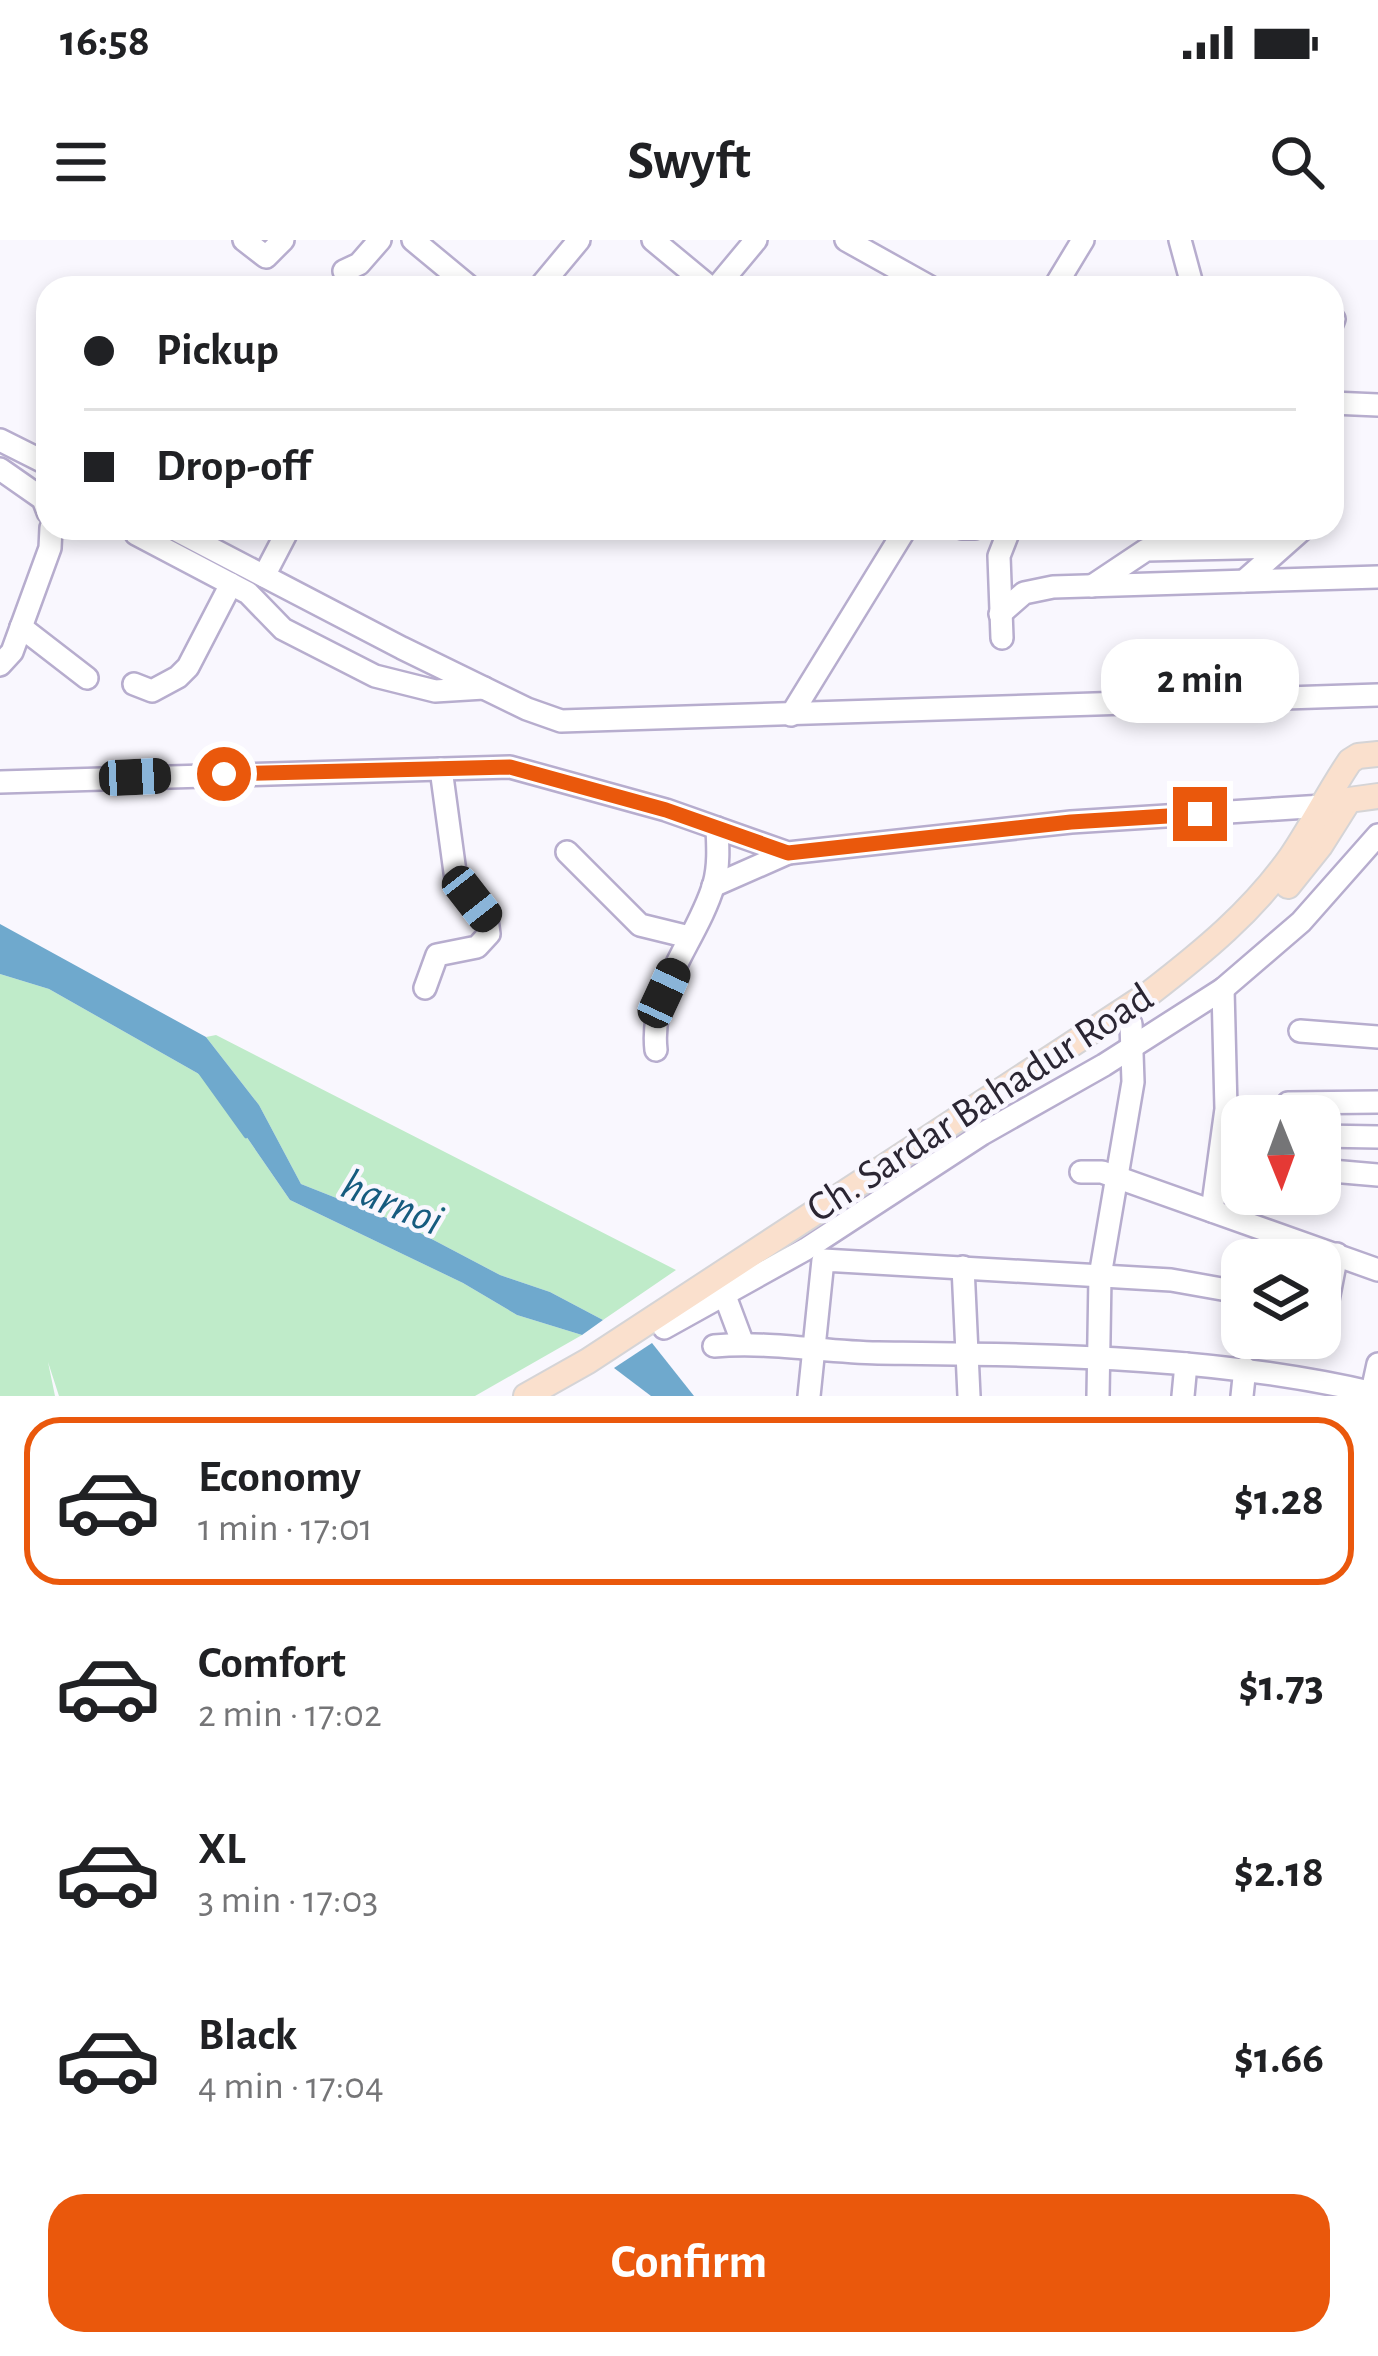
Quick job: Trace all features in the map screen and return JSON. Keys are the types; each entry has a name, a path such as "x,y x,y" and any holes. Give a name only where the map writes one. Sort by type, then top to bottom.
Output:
{"main road":[{"name":"Ch. Sardar Bahadur Road","path":"649,1331 1213,946 1289,859 1350,761 1378,754"},
{"path":"1323,806 1378,796"},
{"name":"Ch. Sardar Bahadur Road","path":"550,1396 1132,1034 1252,929 1320,846 1348,800"},
{"name":"Ch. Sardar Bahadur Road","path":"526,1396 594,1365"}],"street":[{"path":"244,240 266,257 283,240"},
{"path":"344,271 359,264 380,240"},
{"path":"413,240 456,276"},
{"path":"550,276 584,240"},
{"path":"652,240 698,276"},
{"path":"724,276 756,240"},
{"path":"846,240 910,276"},
{"path":"1061,276 1083,240"},
{"path":"1180,240 1190,276"},
{"path":"1344,404 1378,405"},
{"path":"0,440 36,458"},
{"path":"0,469 36,494"},
{"path":"0,665 12,652 50,540"},
{"path":"147,540 248,593 283,629 375,676 434,692 485,688"},
{"path":"195,540 485,688 561,721 1378,695"},
{"path":"264,576 283,540"},
{"path":"791,716 899,540"},
{"path":"1002,638 999,556 1005,540"},
{"path":"1244,581 1290,540"},
{"path":"1092,586 1146,550 1282,547"},
{"path":"1000,614 1024,593 1092,586 1378,577"},
{"path":"134,685 152,691 188,667 231,584"},
{"path":"22,626 87,677"},
{"path":"0,782 510,767 788,853"},
{"path":"424,988 437,955 477,947 489,934 488,919 457,887 441,769"},
{"path":"713,886 788,853 1071,822 1323,806"},
{"path":"656,1050 656,1013 713,886 718,828"},
{"path":"649,1331 814,1255 982,1134 1104,1065 1132,1034 1223,989 1301,922 1378,835"},
{"path":"567,853 640,925 689,937"},
{"path":"1212,1211 1226,1109 1223,989"},
{"path":"1300,1031 1378,1037"},
{"path":"1099,1396 1100,1276 1132,1082 1132,1034"},
{"path":"1341,1102 1378,1102"},
{"path":"1341,1136 1378,1137"},
{"path":"1081,1172 1102,1172 1293,1239"},
{"path":"1341,1172 1378,1175"},
{"path":"814,1255 1171,1280 1221,1289"},
{"path":"809,1396 814,1255"},
{"path":"1341,1256 1378,1270"},
{"path":"962,1267 969,1396"},
{"path":"725,1296 742,1344"},
{"path":"714,1346 1100,1358 1245,1368 1374,1394 1378,1364"},
{"path":"1183,1396 1186,1364"},
{"path":"1242,1396 1245,1368"}],"green space":[{"path":"0,974 49,989 206,1078 290,1200 463,1283 517,1315 582,1335 475,1396 59,1396 48,1362 55,1396 0,1396"},
{"path":"216,1035 676,1270 603,1320 550,1292 500,1275 407,1226 301,1184 259,1105 206,1037"}],"water":[{"path":"0,924 206,1037 259,1105 301,1184 407,1226 500,1275 550,1292 603,1320 582,1335 517,1315 463,1283 290,1200 206,1078 49,989 0,974"},
{"path":"652,1343 694,1396 651,1396 614,1368"}],"waterway":[{"name":"harnoi","path":"200,1072 246,1136"}],"route":[{"path":"224,774 510,767 666,810 788,853 1071,822 1200,814"}]}
